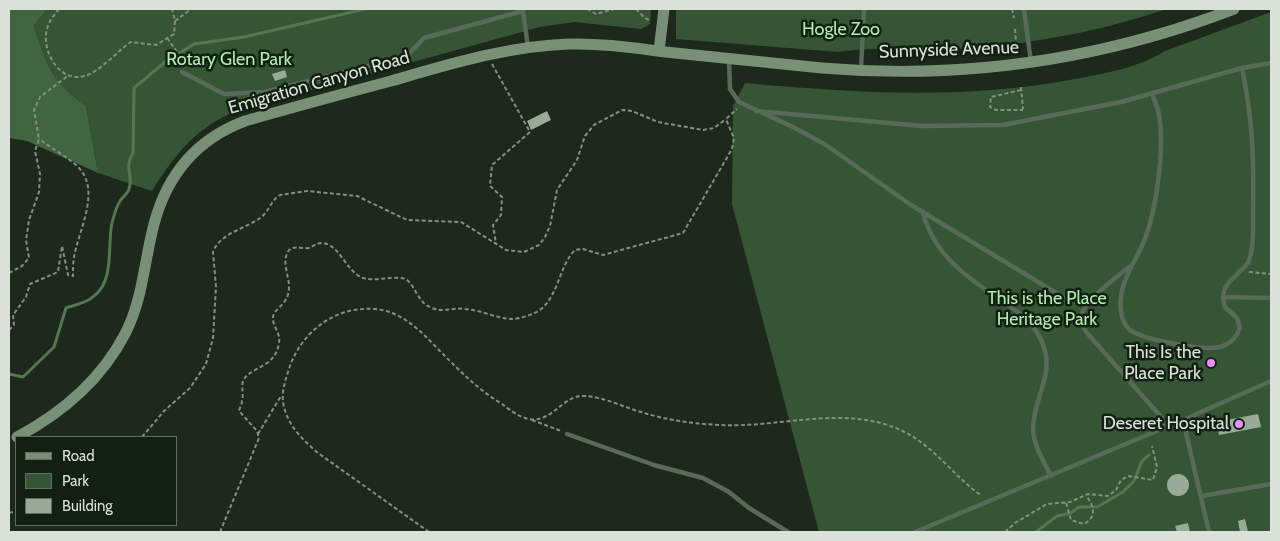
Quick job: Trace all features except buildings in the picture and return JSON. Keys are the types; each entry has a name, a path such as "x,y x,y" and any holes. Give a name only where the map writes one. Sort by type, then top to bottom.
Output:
{"main road":[{"path":"659,51 664,9"},
{"name":"Sunnyside Avenue","path":"659,51 861,70 940,72 1031,64 1134,43 1234,9"},
{"name":"Emigration Canyon Road","path":"21,436 47,421 76,397 110,360 126,333 138,303 154,225 172,178 199,146 223,131 245,121 487,55 528,47 590,44 659,51"}],"lane":[{"path":"861,70 864,9"},
{"path":"1024,9 1031,64"},
{"path":"182,72 224,94 265,92 407,56 424,38 523,11 528,47"},
{"path":"729,59 731,94 742,104 794,127 826,145 923,213 1063,297"},
{"path":"756,111 922,126 1004,125 1084,110 1242,68 1271,63"},
{"path":"1152,93 1159,112 1161,125 1158,180 1148,228 1122,286 1120,305 1122,319 1132,332 1191,346 1210,348 1228,344 1238,332 1240,322 1225,307 1224,297 1227,282 1244,268 1250,258 1254,190 1252,119 1242,68"},
{"path":"923,213 930,234 954,266 1016,310 1038,335 1047,359 1048,370 1036,410 1034,437 1051,476"},
{"path":"1130,266 1100,291 1082,311 1081,319 1087,333 1162,418 1166,428"},
{"path":"1224,297 1271,298"},
{"path":"916,532 1166,428 1271,381"},
{"path":"1183,420 1209,532"},
{"path":"567,434 654,465 703,478 729,492 749,508 788,532"},
{"path":"1202,496 1271,484"}],"path":[{"path":"59,9 46,30 46,48 58,68 69,75 78,77 88,75 131,42 156,45 174,34 175,21 172,9"},
{"path":"175,21 191,9"},
{"path":"587,9 596,14 615,9"},
{"path":"636,9 645,18 651,20"},
{"path":"1012,9 1014,18"},
{"path":"1016,29 1016,43"},
{"path":"167,38 180,56 182,72"},
{"path":"487,55 530,132 492,165 490,186 502,197 501,215 493,226 496,244"},
{"path":"9,273 27,262 29,258 26,240 29,220 39,192 40,174 35,151 39,139 34,110 36,102 69,75"},
{"path":"1021,87 1023,112 996,110 990,107 989,102 991,98 1021,90"},
{"path":"143,436 164,411 190,388 206,364 213,338 216,287 215,247 226,236 262,218 280,195 307,191 357,196 407,220 461,222 506,250 524,252 542,242 550,226 557,190 577,160 585,136 594,125 618,111 632,111 658,122 703,130 714,128 742,104"},
{"path":"258,434 239,411 243,399 242,385 246,377 272,359 279,346 280,339 273,315 284,304 289,292 285,260 287,252 291,248 308,248 317,244 326,244 335,250 352,271 359,276 371,279 391,277 406,279 425,305 433,309 444,311 464,308 510,319 520,318 540,309 548,300 575,250 583,249 603,255 684,232 732,149 734,138 726,119"},
{"path":"9,330 14,325 13,315 26,297 29,286 58,272 62,246 68,275 73,276 73,258 87,207 88,189 84,175 77,166 39,139"},
{"path":"1239,271 1271,274"},
{"path":"220,532 235,491 254,452 258,434 282,394 292,359 314,329 327,319 342,312 375,309 388,311 404,318 418,329 482,391 519,416 567,434"},
{"path":"282,394 286,416 303,440 429,532"},
{"path":"531,419 548,416 568,401 581,395 597,398 644,413 693,423 752,425 862,418 894,427 911,436 942,461 958,479 983,497 993,501"},
{"path":"1005,532 1015,523 1047,504 1066,503 1086,496 1108,496 1116,490 1123,478 1133,477 1152,481 1156,478 1157,462 1152,446"},
{"path":"1066,503 1073,521 1084,524 1088,522 1093,510 1086,496"}],"green space":[{"path":"9,9 47,9 34,26 52,72 75,98 86,106 98,173 27,141 9,138"},
{"name":"Rotary Glen Park","path":"47,9 651,9 650,24 641,29 574,22 540,27 239,110 211,124 188,143 152,191 98,173 86,106 58,81 52,72 34,26"},
{"name":"Hogle Zoo","path":"676,9 1166,9 1116,24 1064,36 1012,44 960,49 868,49 838,52 676,39"},
{"name":"This is the Place Heritage Park","path":"1271,12 1271,532 819,532 732,204 733,106 745,83 828,90 910,93 993,90 1034,86 1133,66 1165,51"}],"waterway":[{"path":"9,374 23,377 54,347 66,308 81,304 91,298 101,289 105,281 108,272 112,223 117,206 128,191 130,184 129,163 133,153 134,88 165,62 194,44 244,37 365,9"},
{"path":"1036,532 1057,516 1071,513 1079,507 1097,507 1123,492 1134,481 1142,461 1149,455"}],"place":[{"name":"This Is the Place Park","path":"1211,363"},
{"name":"Deseret Hospital","path":"1239,424"}]}
